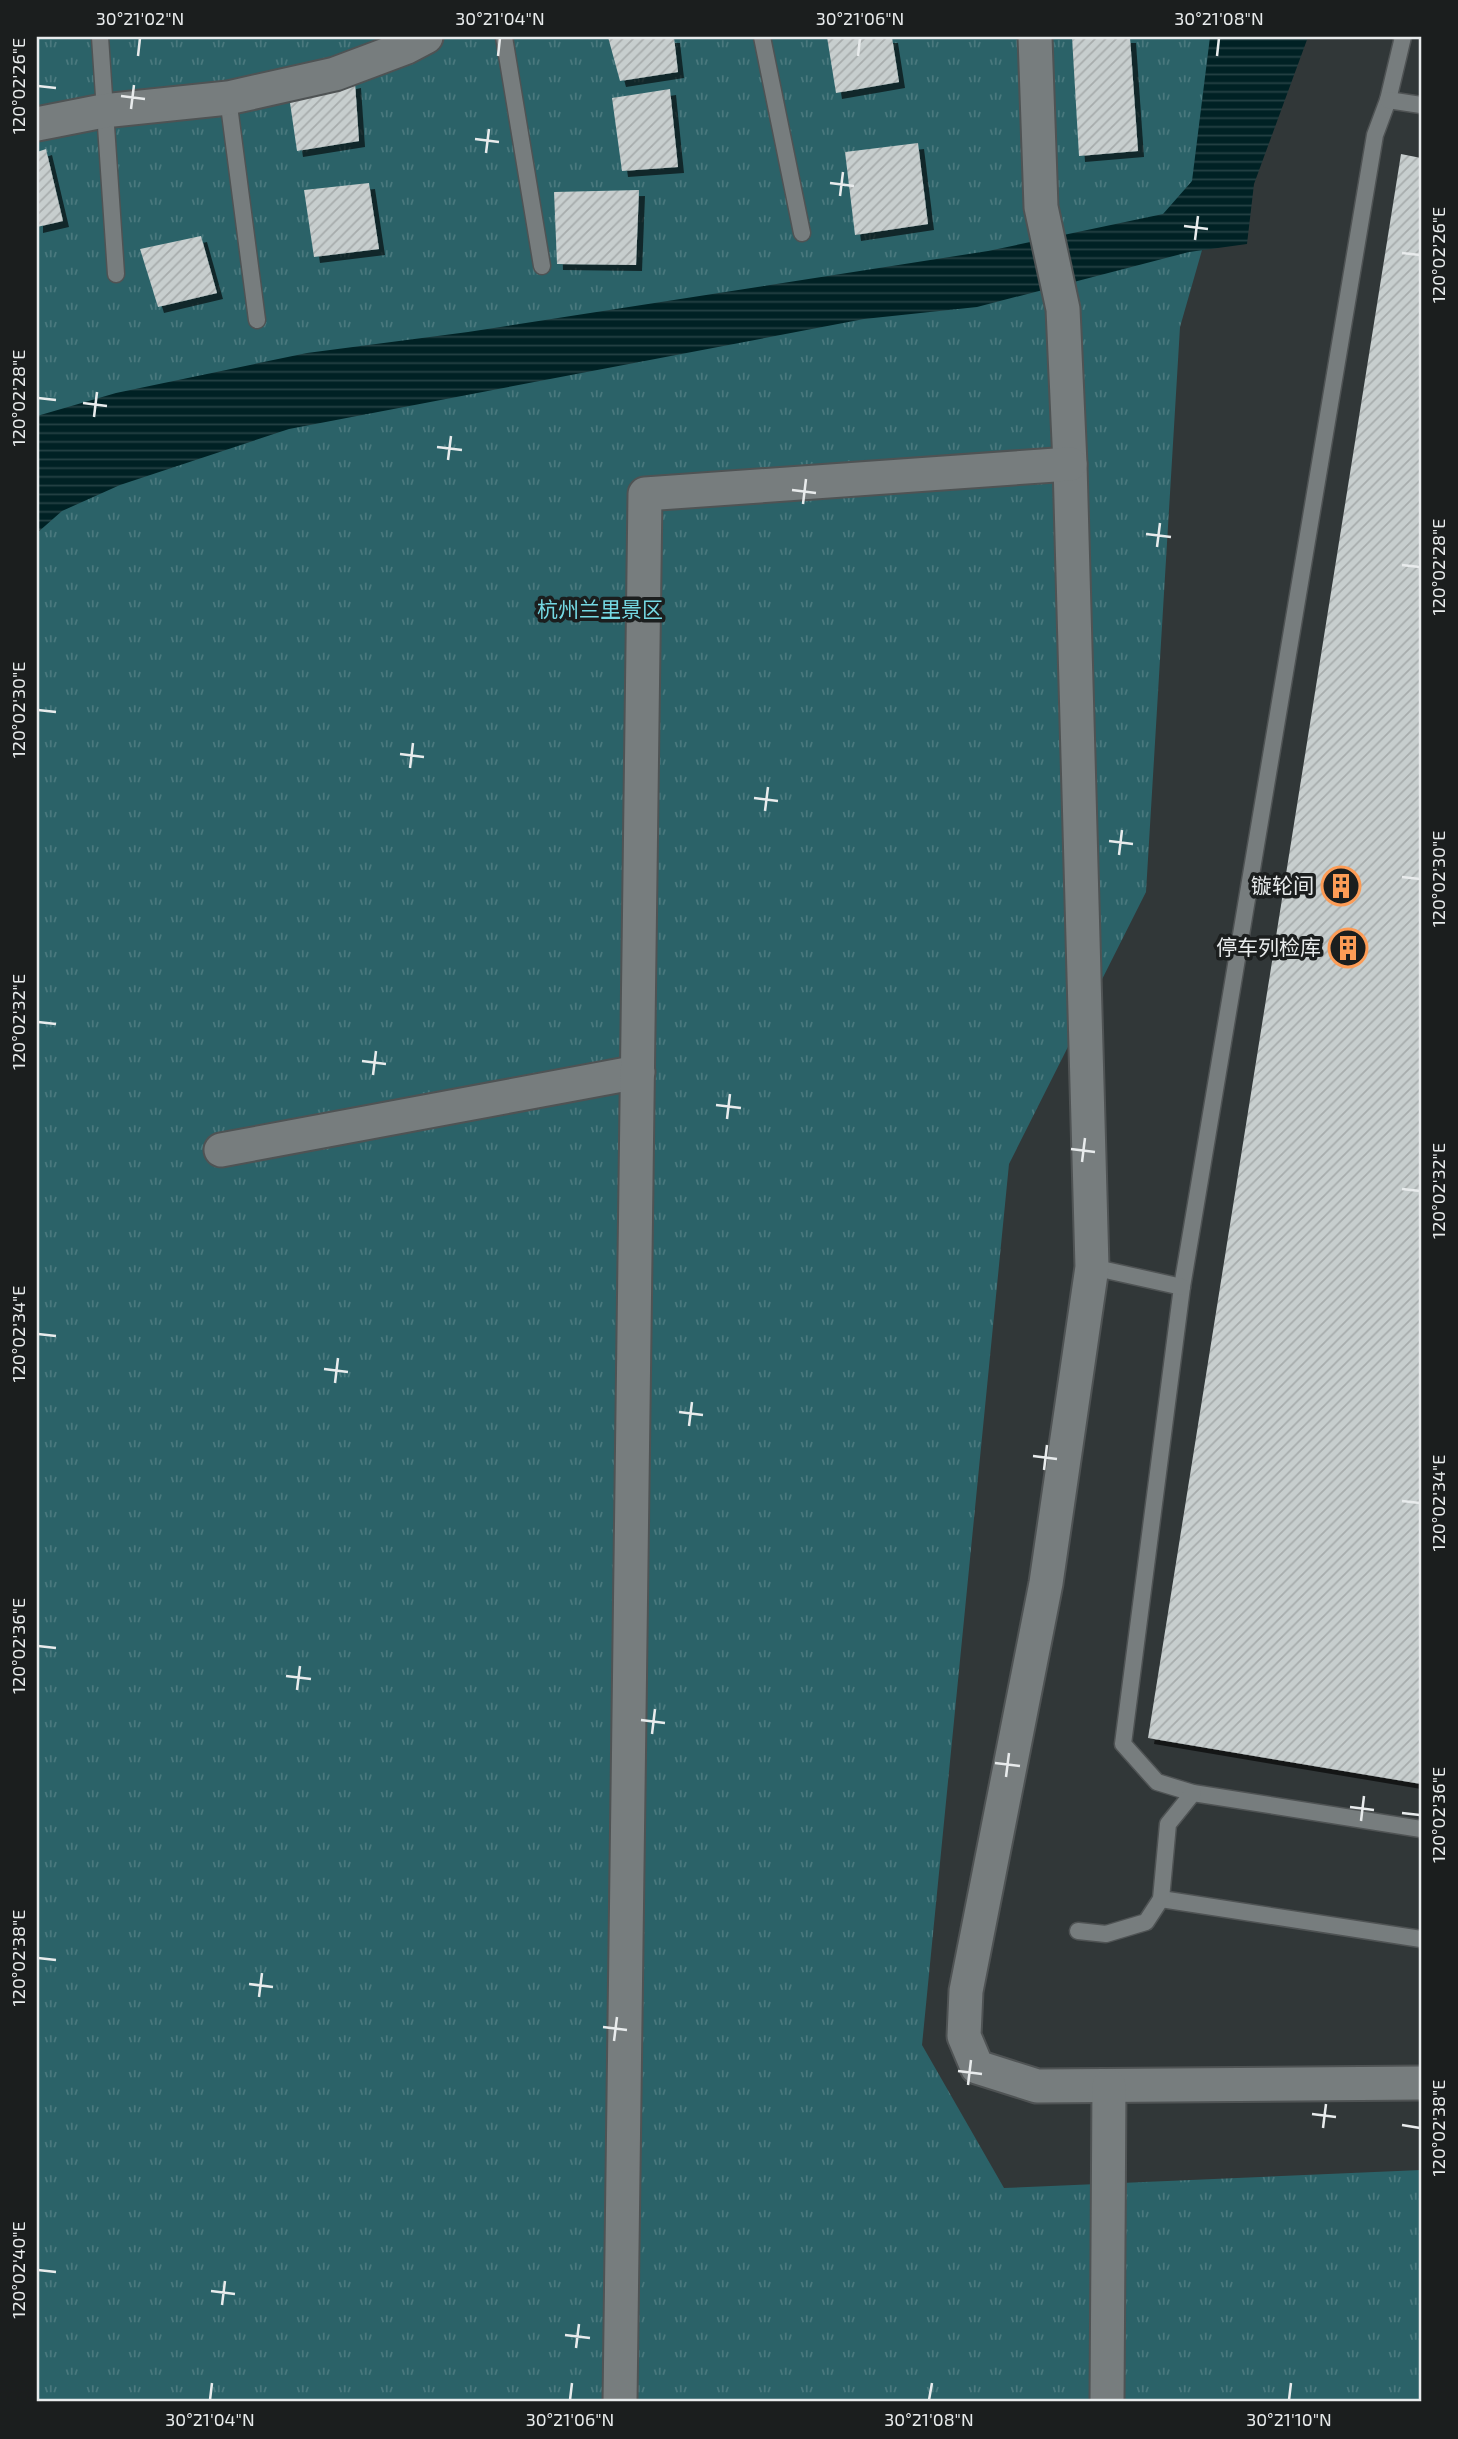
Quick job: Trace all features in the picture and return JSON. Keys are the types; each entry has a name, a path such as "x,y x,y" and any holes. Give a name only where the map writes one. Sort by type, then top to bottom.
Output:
{"street":[{"path":"37,124 103,111 228,98 335,74 407,47 426,37"},
{"path":"1035,37 1041,207 1063,309 1070,464 1092,1267 1046,1583 966,1991 964,2036 977,2067 1037,2086 1421,2083"},
{"path":"620,2402 645,494 1070,464"},
{"path":"221,1150 638,1072"},
{"path":"1107,2402 1109,2086"}],"lane":[{"path":"100,37 116,275"},
{"path":"504,37 542,266"},
{"path":"762,37 802,233"},
{"path":"1403,37 1388,100 1375,135 1182,1287 1123,1744 1157,1782 1193,1793 1421,1829"},
{"path":"228,98 257,320"},
{"path":"1388,100 1421,105"},
{"path":"1092,1267 1182,1287"},
{"path":"1078,1931 1106,1934 1146,1922 1161,1899 1168,1824 1193,1793"},
{"path":"1161,1899 1421,1939"}],"green space":[{"name":"杭州兰里景区","path":"37,37 1263,37 1180,327 1146,892 1009,1164 922,2045 1004,2188 1421,2170 1421,2402 37,2402"}],"shaded area":[{"path":"1210,37 1308,37 1254,184 1247,244 1189,252 977,307 864,319 289,429 120,485 62,511 37,533 37,416 116,393 307,353 468,332 988,251 1163,214 1192,181"}],"building":[{"path":"608,37 674,37 678,72 620,81"},
{"path":"827,37 892,37 899,82 836,93"},
{"path":"1072,37 1130,37 1138,151 1079,156"},
{"path":"355,82 359,141 297,151 289,96"},
{"path":"670,89 678,167 622,171 612,98"},
{"path":"918,143 928,224 855,235 845,152"},
{"path":"46,149 63,221 37,227 37,152"},
{"name":"停车列检库","path":"1401,154 1421,158 1421,1784 1148,1738"},
{"path":"369,183 379,249 314,257 304,190"},
{"path":"639,190 636,265 557,264 554,192"},
{"path":"201,236 217,293 158,307 140,249"}],"place":[{"name":"镟轮间","path":"1341,886"},
{"name":"停车列检库","path":"1348,948"}]}
